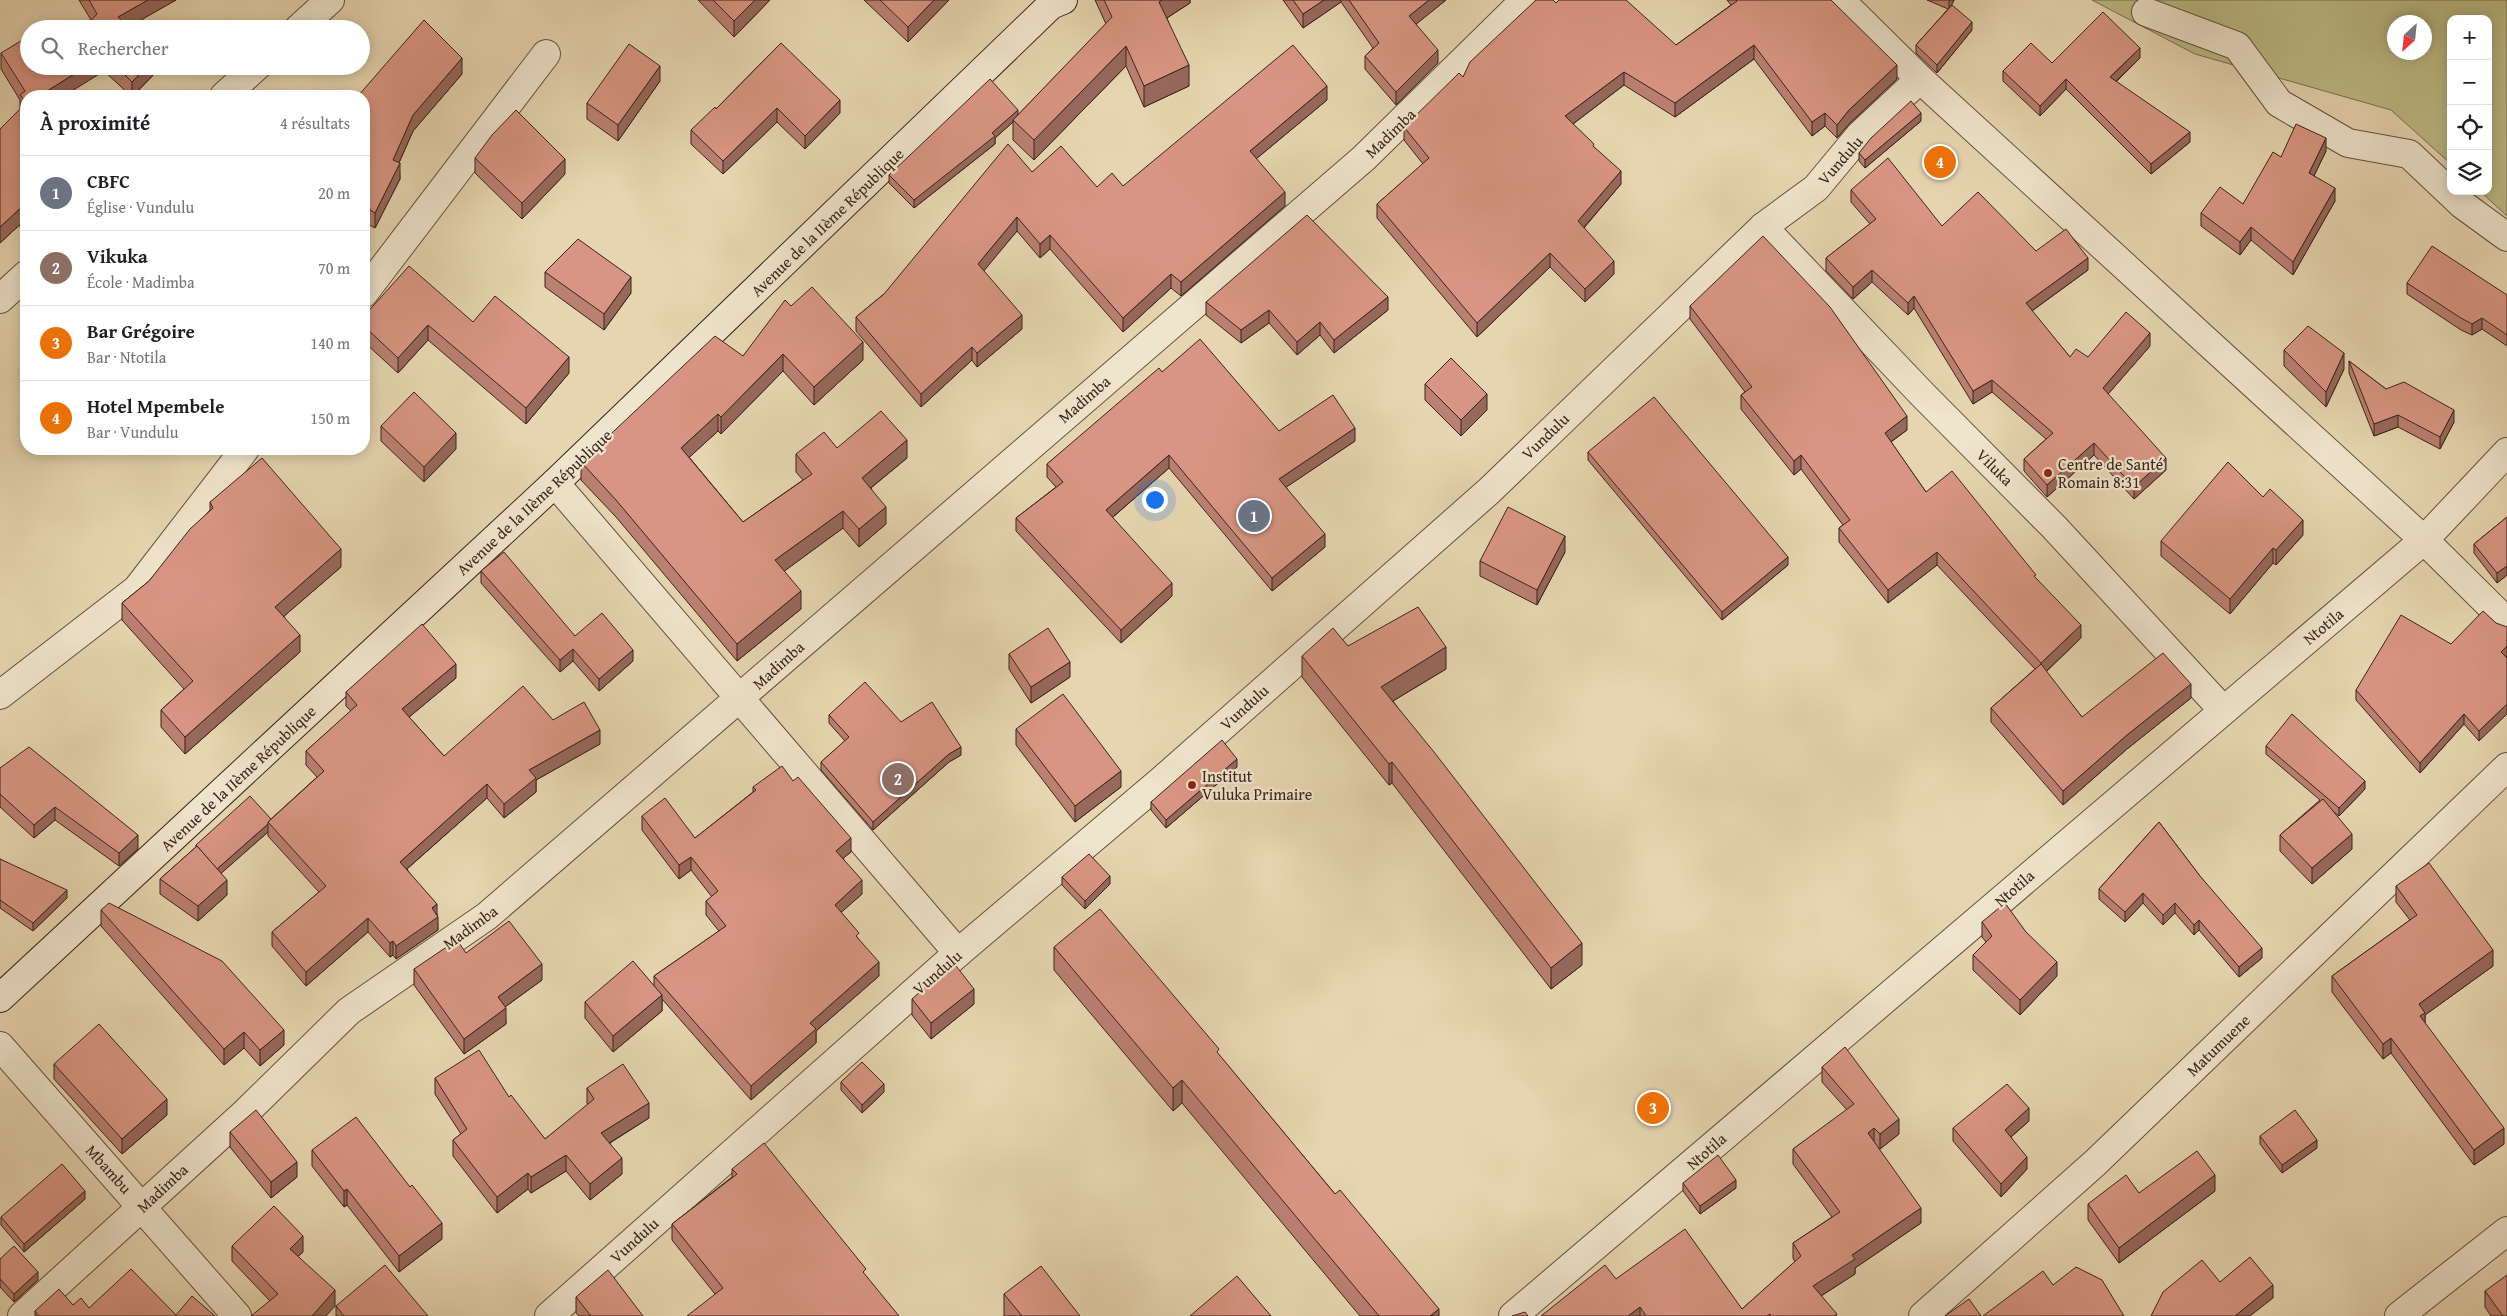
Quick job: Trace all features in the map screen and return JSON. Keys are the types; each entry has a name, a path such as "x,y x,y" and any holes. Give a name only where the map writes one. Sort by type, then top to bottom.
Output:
{"street":[{"path":"308,20 330,0"},
{"name":"Avenue de la IIème République","path":"0,998 555,483 1051,5 1063,0"},
{"name":"Madimba","path":"22,1316 246,1112 349,1011 487,916 740,699 1364,158 1525,0"},
{"path":"1840,0 1920,79 2424,540 2507,622"},
{"path":"2146,12 2237,46 2279,103 2348,143 2409,154 2463,205 2507,237"},
{"path":"370,285 546,54"},
{"path":"231,90 247,75"},
{"name":"Vundulu","path":"549,1316 958,953 1162,780 1489,491 1763,227 1816,188 1860,135 1920,79"},
{"name":"Viluka","path":"1763,227 2054,527 2223,710"},
{"path":"0,299 20,281"},
{"name":"Ntotila","path":"1514,1316 2424,540 2507,452"},
{"path":"0,695 137,589 240,455"},
{"path":"555,483 958,953"},
{"name":"Matumuene","path":"1923,1316 2094,1163 2507,767"},
{"name":"Mbambu","path":"0,1046 143,1206 237,1316"},
{"path":"2399,1316 2507,1231"}],"shaded area":[{"path":"2092,0 2507,0 2507,216 2484,195 2492,195 2492,15 2447,15 2447,160 2391,110 2195,54"}],"building":[{"path":"89,0 148,0 118,17 121,20 91,20 97,14"},
{"path":"713,0 755,0 734,21"},
{"path":"880,0 934,0 908,27"},
{"path":"1104,0 1162,0 1159,2 1189,65 1144,86 1126,46 1034,140 1013,120 1112,17"},
{"path":"1293,0 1324,0 1303,14"},
{"path":"1349,0 1429,0 1409,16 1438,50 1396,92 1365,56 1379,43"},
{"path":"1536,0 1553,0 1556,3 1559,0 1626,0 1676,45 1736,0 1831,0 1897,65 1849,110 1837,125 1825,113 1812,122 1754,45 1675,103 1624,72 1565,116 1594,144 1593,146 1621,171 1578,221 1614,261 1585,289 1550,253 1477,323 1377,204 1429,158 1404,127 1459,73 1463,77 1470,62"},
{"path":"1952,5 1972,22 1937,65 1916,45"},
{"path":"2103,12 2140,48 2110,77 2190,132 2151,164 2066,79 2040,106 2003,71 2031,43 2052,63"},
{"path":"424,20 462,58 413,115 393,160 400,163 375,213 370,210 370,90 363,90"},
{"path":"20,41 20,75 73,75 49,90 24,90 1,53"},
{"path":"781,43 840,100 805,136 777,108 723,161 691,130 715,107 716,109"},
{"path":"629,44 660,66 618,125 587,103"},
{"path":"1293,45 1327,86 1250,151 1285,192 1181,282 1171,274 1123,318 1050,235 1040,244 1017,217 978,264 1022,315 977,353 972,347 921,394 856,317 884,294 1008,144 1032,172 1061,146 1097,187 1112,173 1123,186"},
{"path":"125,75 139,75 132,82"},
{"path":"990,79 1018,110 992,133 995,136 914,200 889,175"},
{"path":"1911,101 1921,113 1865,160 1859,153 1871,138"},
{"path":"20,109 20,209 0,227 0,129"},
{"path":"516,110 565,159 522,203 475,158 492,135"},
{"path":"2296,124 2326,138 2309,173 2335,188 2293,262 2251,227 2240,242 2201,213 2220,187 2243,204 2273,152 2281,157"},
{"path":"1888,158 1942,226 1978,192 2036,251 2066,229 2088,258 2026,303 2070,357 2076,349 2088,357 2126,312 2150,333 2103,388 2166,458 2134,487 2094,443 2047,485 2024,459 2053,433 1992,380 1973,391 1914,296 1908,303 1872,270 1853,287 1826,258 1876,219 1851,190"},
{"path":"1307,215 1388,297 1334,340 1320,322 1297,342 1269,310 1241,330 1206,302"},
{"path":"1763,236 1830,307 1907,416 1885,433 1926,492 1952,471 2036,575 2034,576 2081,625 2041,663 1937,552 1888,590 1839,528 1850,520 1801,455 1794,461 1741,395 1752,387 1690,306"},
{"path":"578,239 631,277 604,314 545,272"},
{"path":"2432,246 2507,295 2507,335 2482,318 2472,324 2407,283"},
{"path":"409,266 473,322 495,296 569,357 526,408 428,325 398,358 370,332 370,309"},
{"path":"812,287 863,342 814,387 783,354 721,417 718,414 681,448 743,522 812,474 796,454 824,432 837,448 881,411 907,440 862,478 886,507 859,529 843,511 775,560 801,591 737,644 616,500 581,462 715,336 743,356 785,300 791,306"},
{"path":"2308,326 2344,353 2326,392 2284,350"},
{"path":"1200,339 1279,431 1333,395 1355,428 1279,479 1325,534 1272,578 1169,455 1106,510 1172,583 1121,630 1016,518 1063,482 1047,464 1159,368 1162,372"},
{"path":"1451,358 1487,394 1461,420 1425,384"},
{"path":"2349,361 2386,389 2404,382 2454,410 2440,437 2398,415 2374,424"},
{"path":"414,392 456,433 424,467 381,426"},
{"path":"1654,397 1788,557 1722,612 1588,452"},
{"path":"262,458 341,549 275,607 300,635 185,737 161,710 193,681 122,603 149,581 190,529 213,508 210,502"},
{"path":"2228,462 2263,497 2270,489 2303,520 2276,550 2273,548 2230,599 2161,541"},
{"path":"1508,507 1565,536 1537,590 1480,561"},
{"path":"2507,517 2507,566 2497,573 2474,544"},
{"path":"504,552 575,636 602,613 633,650 599,679 573,649 560,660 481,571"},
{"path":"1418,607 1446,647 1381,687 1434,752 1582,943 1551,968 1392,762 1389,764 1302,656 1333,628 1348,646"},
{"path":"2483,611 2496,623 2507,627 2507,646 2501,652 2507,658 2507,704 2479,731 2464,714 2420,763 2356,690 2401,615 2451,644"},
{"path":"422,624 456,664 402,709 444,756 523,686 553,720 584,702 600,730 529,770 536,778 504,804 487,784 400,862 437,904 432,908 438,917 396,946 393,941 390,943 368,918 306,972 272,932 326,886 268,822 324,771 306,751 357,705 346,692"},
{"path":"1048,628 1070,662 1031,687 1009,654"},
{"path":"2163,653 2191,684 2127,735 2063,791 1991,708 2041,664 2082,717"},
{"path":"865,682 901,722 932,702 961,747 949,754 873,822 821,762 849,737 829,715"},
{"path":"1063,694 1121,771 1075,806 1016,729"},
{"path":"2292,714 2365,781 2339,808 2266,746"},
{"name":"Institut Vuluka Primaire","path":"1222,740 1237,759 1166,820 1151,802"},
{"path":"29,747 138,835 119,853 55,807 34,825 0,794 0,768"},
{"path":"782,766 793,781 798,777 851,838 836,851 862,880 835,905 859,933 856,936 879,962 810,1023 816,1029 751,1086 654,976 726,926 706,901 718,891 691,857 679,865 642,816 665,798 695,838 756,790 753,787"},
{"path":"250,796 271,819 268,824 217,869 196,845"},
{"path":"2323,799 2352,834 2312,868 2280,835"},
{"path":"2159,822 2200,876 2262,948 2239,967 2199,920 2194,925 2175,903 2163,915 2143,893 2125,912 2099,889"},
{"path":"197,846 227,880 198,906 160,879"},
{"path":"1089,854 1110,876 1085,901 1062,877"},
{"path":"0,859 67,890 33,923 0,900"},
{"path":"2429,863 2493,950 2419,1004 2425,1013 2420,1016 2504,1128 2474,1150 2391,1038 2383,1044 2332,976 2417,915 2396,886"},
{"path":"109,903 222,961 284,1030 260,1050 244,1032 224,1049 101,910"},
{"path":"2005,903 2026,932 2057,962 2020,1000 1973,955 1992,936 1982,922"},
{"path":"1100,909 1219,1049 1217,1052 1335,1194 1340,1190 1439,1309 1430,1316 1379,1316 1182,1080 1173,1088 1054,947"},
{"path":"509,921 542,964 498,997 506,1008 464,1039 414,969 457,940 466,953"},
{"path":"633,961 662,995 613,1036 585,1002"},
{"path":"953,962 974,989 931,1023 912,999"},
{"path":"99,1024 167,1099 122,1139 54,1064"},
{"path":"1845,1047 1899,1119 1880,1134 1874,1128 1868,1133 1921,1208 1852,1255 1855,1259 1813,1286 1837,1314 1834,1316 1771,1316 1770,1314 1767,1316 1646,1316 1640,1307 1628,1316 1541,1316 1605,1265 1616,1279 1685,1229 1742,1309 1801,1256 1793,1243 1840,1212 1793,1149 1854,1104 1822,1067"},
{"path":"479,1050 509,1097 511,1095 545,1139 594,1099 587,1088 623,1064 649,1103 601,1133 622,1158 590,1184 566,1155 531,1177 528,1173 497,1197 453,1140 467,1129 435,1078"},
{"path":"862,1062 884,1084 862,1105 841,1082"},
{"path":"2007,1084 2029,1108 2005,1130 2027,1157 2001,1184 1953,1128"},
{"path":"256,1110 297,1162 271,1182 230,1132"},
{"path":"2295,1110 2317,1140 2282,1165 2260,1136"},
{"path":"356,1117 410,1187 412,1185 442,1223 399,1256 347,1189 344,1191 312,1150"},
{"path":"764,1143 866,1269 863,1272 899,1316 687,1316 723,1288 672,1224 737,1174 732,1169"},
{"path":"2197,1151 2215,1175 2119,1248 2088,1204 2126,1175 2139,1193"},
{"path":"1718,1155 1736,1180 1700,1206 1683,1183"},
{"path":"62,1164 85,1191 24,1244 1,1217"},
{"path":"274,1206 303,1236 290,1249 335,1290 312,1316 251,1316 278,1294 232,1246"},
{"path":"14,1246 38,1272 14,1294 0,1279 0,1259"},
{"path":"2250,1257 2273,1285 2235,1316 2151,1316 2163,1292 2202,1260 2220,1282"},
{"path":"385,1265 428,1316 344,1316 336,1306"},
{"path":"1041,1266 1080,1316 1022,1316 1004,1294"},
{"path":"2076,1267 2102,1280 2124,1316 1983,1316 2043,1271 2053,1285"},
{"path":"131,1269 176,1315 192,1296 215,1316 39,1316 35,1311 59,1289 73,1305 81,1298 89,1308"},
{"path":"608,1270 643,1316 591,1316 576,1297"},
{"path":"2507,1275 2507,1316 2503,1316 2485,1291"},
{"path":"1237,1276 1271,1316 1190,1316"},
{"path":"1969,1299 1981,1316 1945,1316"},
{"path":"1525,1312 1528,1316 1512,1316"}],"place":[{"name":"Hotel Mpembele","path":"1940,162"},
{"name":"Centre de Santé Romain 8:31","path":"2048,473"},
{"name":"CBFC","path":"1254,516"},
{"name":"Vikuka","path":"898,779"},
{"name":"Institut Vuluka Primaire","path":"1192,785"},
{"name":"Bar Grégoire","path":"1653,1108"}]}
